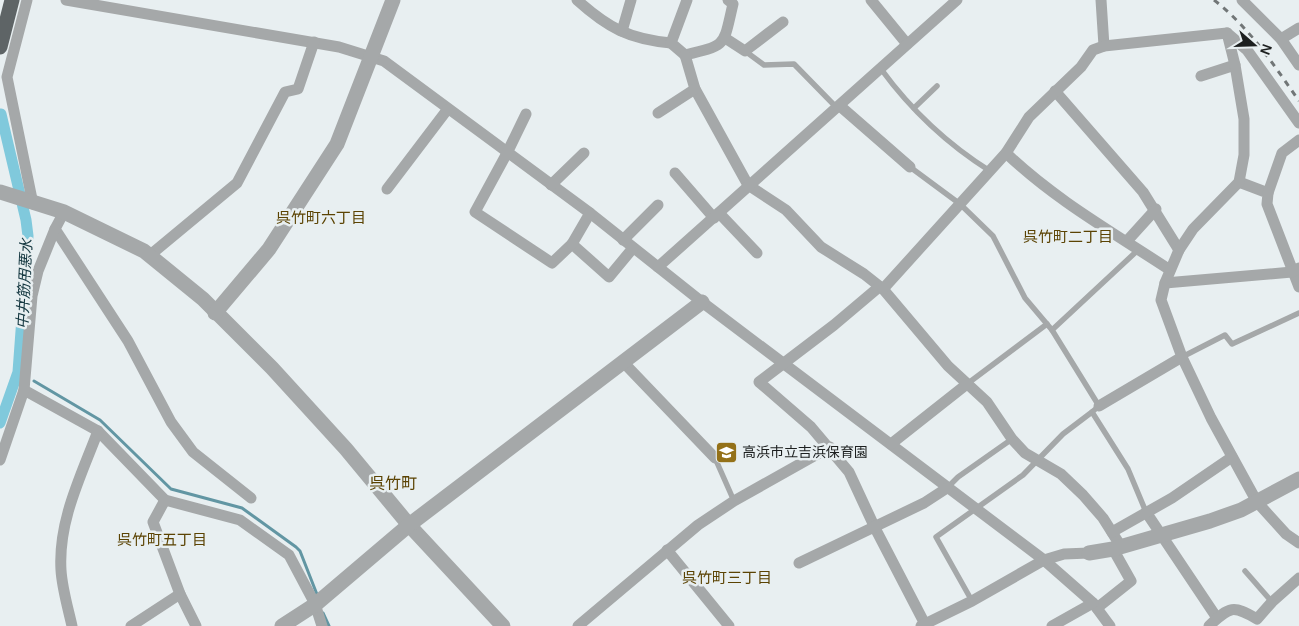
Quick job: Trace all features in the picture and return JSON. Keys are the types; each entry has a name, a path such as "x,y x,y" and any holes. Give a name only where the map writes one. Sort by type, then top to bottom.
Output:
{"highway":[{"path":"0,47 12,0"}],"street":[{"path":"27,0 8,77 29,202"},
{"path":"66,0 314,42 339,47 384,61 447,110 590,213 702,302 1044,560 1095,605 1110,626"},
{"path":"215,313 270,250 337,144 393,0"},
{"path":"577,0 601,21 642,40 671,43 686,55 695,89 748,185 786,210 821,247 864,274 881,288 948,366 987,402 1012,438 1026,453 1060,474 1083,495 1112,532 1116,547 1131,581 1095,605 1052,626"},
{"path":"622,31 631,0"},
{"path":"671,43 687,0"},
{"path":"686,55 716,48 725,38 733,4 728,0"},
{"path":"871,0 907,44"},
{"path":"658,267 957,0"},
{"path":"1101,0 1104,46"},
{"path":"1244,1 1281,39 1299,65"},
{"path":"725,38 745,51 783,22"},
{"path":"1281,39 1299,28"},
{"path":"1227,33 1235,65 1244,119 1244,155 1239,182 1193,229 1179,250 1165,283 1161,300 1182,358 1256,502 1286,534 1299,543"},
{"path":"1299,123 1247,50 1227,33 1104,46 1093,50 1080,67 1029,117 1006,153 990,171 881,288 759,382 811,427 830,447 849,472 924,625 972,601 1044,560 1064,554 1089,553 1116,547 1210,521 1256,502 1299,479"},
{"path":"149,256 237,183 285,92 298,89 314,42"},
{"path":"1201,76 1235,65"},
{"path":"658,113 695,89"},
{"path":"1055,91 1156,208 1179,250"},
{"path":"838,107 910,167"},
{"path":"387,189 447,110"},
{"path":"526,114 475,212 552,263 572,244 590,213"},
{"path":"1299,140 1282,153 1268,193 1267,204 1296,270 1299,287"},
{"path":"551,185 584,153"},
{"path":"1006,153 1029,175 1040,181 1087,218 1127,241 1170,270"},
{"path":"675,173 757,253"},
{"path":"1239,182 1268,193"},
{"path":"0,192 64,212 149,256 203,299 306,404 346,448 409,525 503,626"},
{"path":"623,240 658,204"},
{"path":"1127,241 1156,208"},
{"path":"0,460 24,390 32,296 38,271 64,212"},
{"path":"55,229 128,341 171,422 193,452 251,498"},
{"path":"572,244 609,277 634,248"},
{"path":"1165,283 1296,270"},
{"path":"282,626 319,601 409,525 702,302"},
{"path":"1095,409 1182,358"},
{"path":"624,363 715,458"},
{"path":"891,444 967,384"},
{"path":"24,390 98,431 165,500 240,520 288,554 319,601 322,626"},
{"path":"72,626 60,572 61,537 68,509 98,431"},
{"path":"578,626 698,525 734,501 830,447"},
{"path":"1112,532 1172,498 1232,458"},
{"path":"799,563 875,528 924,503 947,488"},
{"path":"165,500 153,522 180,594 196,626"},
{"path":"1146,512 1163,535 1213,622 1230,610 1238,608 1257,619 1272,602 1299,578"},
{"path":"667,550 729,626"},
{"path":"131,626 180,594"}],"lane":[{"path":"745,51 764,65 794,64 838,107"},
{"path":"881,69 914,108 959,152 990,171"},
{"path":"914,108 937,86"},
{"path":"910,167 960,204 993,236 1025,298 1052,330 1128,469 1146,512"},
{"path":"1052,330 1138,249"},
{"path":"1182,358 1225,335 1232,344 1299,313"},
{"path":"967,384 1046,324"},
{"path":"972,601 936,537 1023,475 1063,434 1095,409"},
{"path":"947,488 958,476 1012,438"},
{"path":"715,458 734,501"},
{"path":"1245,571 1272,602"}],"waterway":[{"name":"中井筋用悪水","path":"0,423 18,372 28,236 26,220 1,114"},
{"path":"34,381 100,420 171,489 242,508 296,547 300,551 318,597"},
{"path":"323,613 329,626"}],"railway":[{"path":"1214,0 1250,34 1299,101"}],"place":[{"name":"高浜市立吉浜保育園","path":"726,452"}],"district":[{"name":"呉竹町六丁目","path":"321,217"},
{"name":"呉竹町二丁目","path":"1068,236"},
{"name":"呉竹町","path":"393,483"},
{"name":"呉竹町五丁目","path":"162,539"},
{"name":"呉竹町三丁目","path":"727,577"}]}
